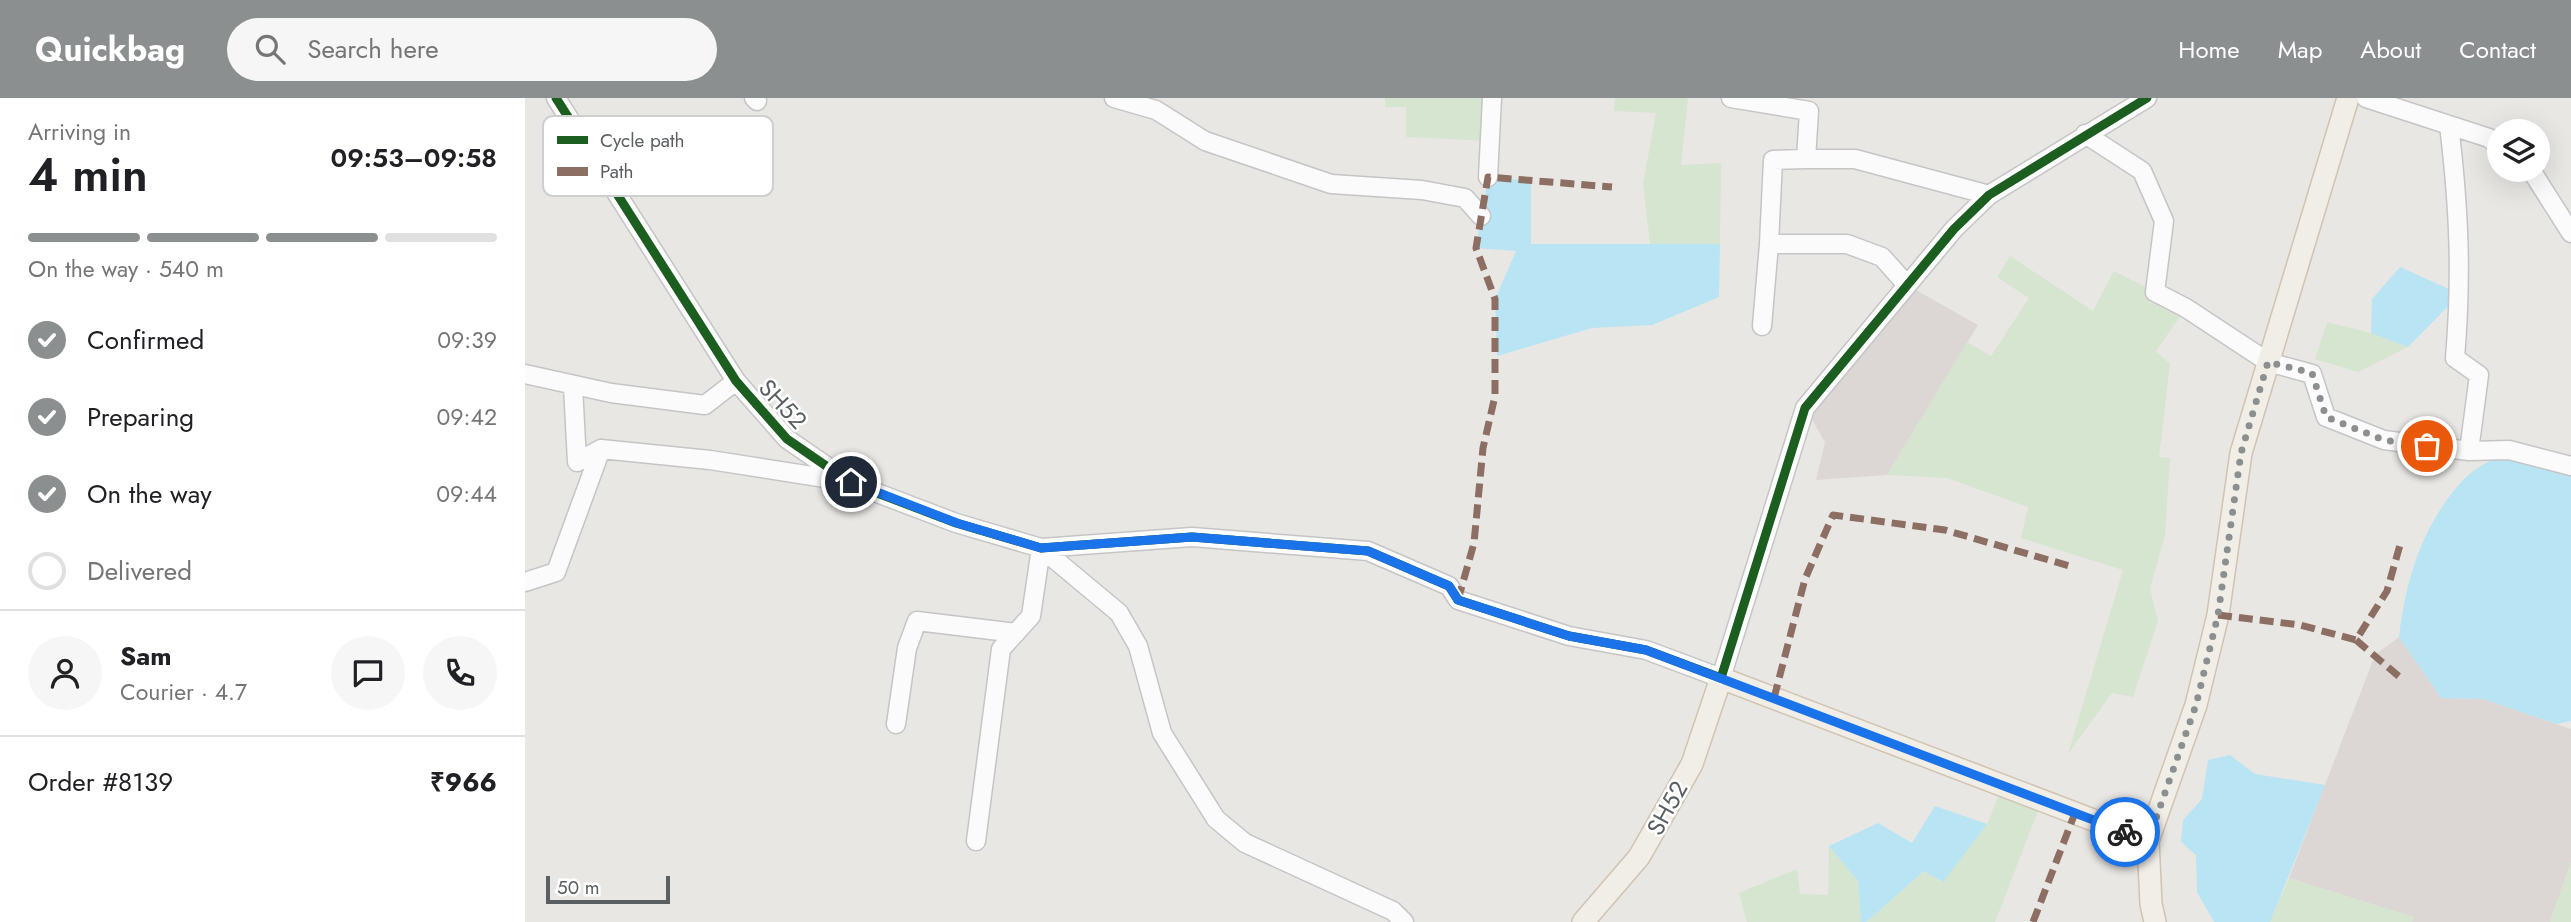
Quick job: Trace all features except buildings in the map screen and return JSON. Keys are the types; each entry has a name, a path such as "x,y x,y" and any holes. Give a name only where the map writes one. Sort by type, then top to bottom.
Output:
{"main road":[{"path":"2150,916 2148,841 2196,705 2218,615 2241,453 2348,98"},
{"name":"SH52","path":"1583,922 1646,846 1692,764 1721,678 2148,841"}],"street":[{"name":"SH52","path":"556,98 567,116"},
{"path":"1114,98 1156,110 1205,141 1331,184 1422,190 1465,198 1481,216"},
{"path":"1488,177 1492,98"},
{"path":"1731,98 1809,111 1806,159"},
{"path":"1721,678 1805,408 1954,229 1989,195 2147,98"},
{"path":"2366,98 2487,137"},
{"path":"2449,125 2459,209 2460,295 2455,358 2479,375 2469,452"},
{"path":"2085,134 2142,171 2164,221 2155,292 2186,308 2268,362 2312,373 2326,417 2384,440 2469,452 2509,450 2571,466"},
{"path":"1762,326 1773,160 1855,159 1989,195"},
{"path":"2539,182 2571,233"},
{"name":"SH52","path":"618,196 736,381 787,439 851,482 957,523 1041,548 1192,537 1368,551 1449,586 1458,600 1569,636 1646,650 1721,678"},
{"path":"1769,244 1847,244 1882,257 1907,285"},
{"path":"525,374 573,386 705,405 736,381"},
{"path":"573,386 577,462 600,449 710,460 851,482"},
{"path":"525,582 556,572 600,449"},
{"path":"976,841 1001,649 1031,616 1041,548"},
{"path":"1041,548 1119,613 1137,646 1162,733 1216,819 1245,843 1393,911 1404,922"},
{"path":"896,724 907,648 917,621 1016,633"}],"shaded area":[{"path":"1907,285 1978,325 1887,475 1816,480 1825,442 1805,408"},
{"path":"2399,637 2441,698 2483,699 2571,729 2571,862 2550,922 2412,922 2413,917 2289,878 2375,655"}],"green space":[{"path":"1385,98 1492,98 1489,141 1406,137 1406,107 1385,107"},
{"path":"1615,98 1688,98 1681,165 1721,163 1720,244 1650,244 1643,184 1656,113 1614,111"},
{"path":"2010,256 2093,311 2114,271 2186,308 2156,351 2170,364 2159,457 2170,458 2165,535 2150,589 2158,621 2133,697 2112,693 2068,754 2123,570 2021,538 2028,507 1947,478 1887,475 1967,342 1991,356 2029,298 1997,277"},
{"path":"2327,322 2371,333 2408,347 2358,372 2315,359"},
{"path":"2003,785 2042,801 1995,922 1866,922 1924,871 1942,882 1987,824"},
{"path":"1829,846 1858,881 1861,922 1747,922 1739,893 1797,869 1800,894 1828,895"},
{"path":"2571,862 2571,922 2550,922"},
{"path":"2289,878 2414,917 2412,922 2270,922"}],"water":[{"path":"1488,177 1531,181 1531,244 1720,244 1719,297 1652,325 1592,328 1497,356 1495,299 1516,251 1476,248"},
{"path":"2400,267 2460,294 2408,347 2371,333 2372,299"},
{"path":"2509,450 2571,466 2571,721 2557,724 2483,699 2441,698 2399,637 2412,573 2427,533 2438,514 2464,479"},
{"path":"2230,755 2255,774 2325,785 2270,922 2214,922 2197,892 2196,855 2181,842 2183,820 2202,799 2208,760"},
{"path":"1935,806 1987,824 1943,882 1924,871 1866,922 1861,922 1858,881 1829,846 1878,823 1912,843"}],"marked path":[{"path":"1458,600 1474,543 1483,448 1495,396 1495,299 1476,248 1488,177 1612,187"},
{"path":"1774,698 1805,579 1833,515 1945,530 2073,567"},
{"path":"2218,615 2300,625 2356,640 2387,591 2400,545"},
{"path":"2356,640 2402,679"},
{"path":"2033,922 2075,813"}],"cycle path":[{"path":"556,98 567,116"},
{"path":"618,196 736,381 787,439 851,483 956,523 1041,548 1192,537 1368,551 1449,586 1458,600 1569,636 1646,650 1721,678 1805,408 1954,229 1989,195 2147,98"}],"way so far":[{"path":"2125,832 2148,841 2196,705 2218,615 2230,514 2241,453 2268,362 2312,373 2326,417 2384,440 2427,446"}],"route":[{"path":"851,482 957,523 1041,548 1192,537 1310,544 1368,551 1449,586 1458,600 1569,636 1646,650 2125,832"}]}
